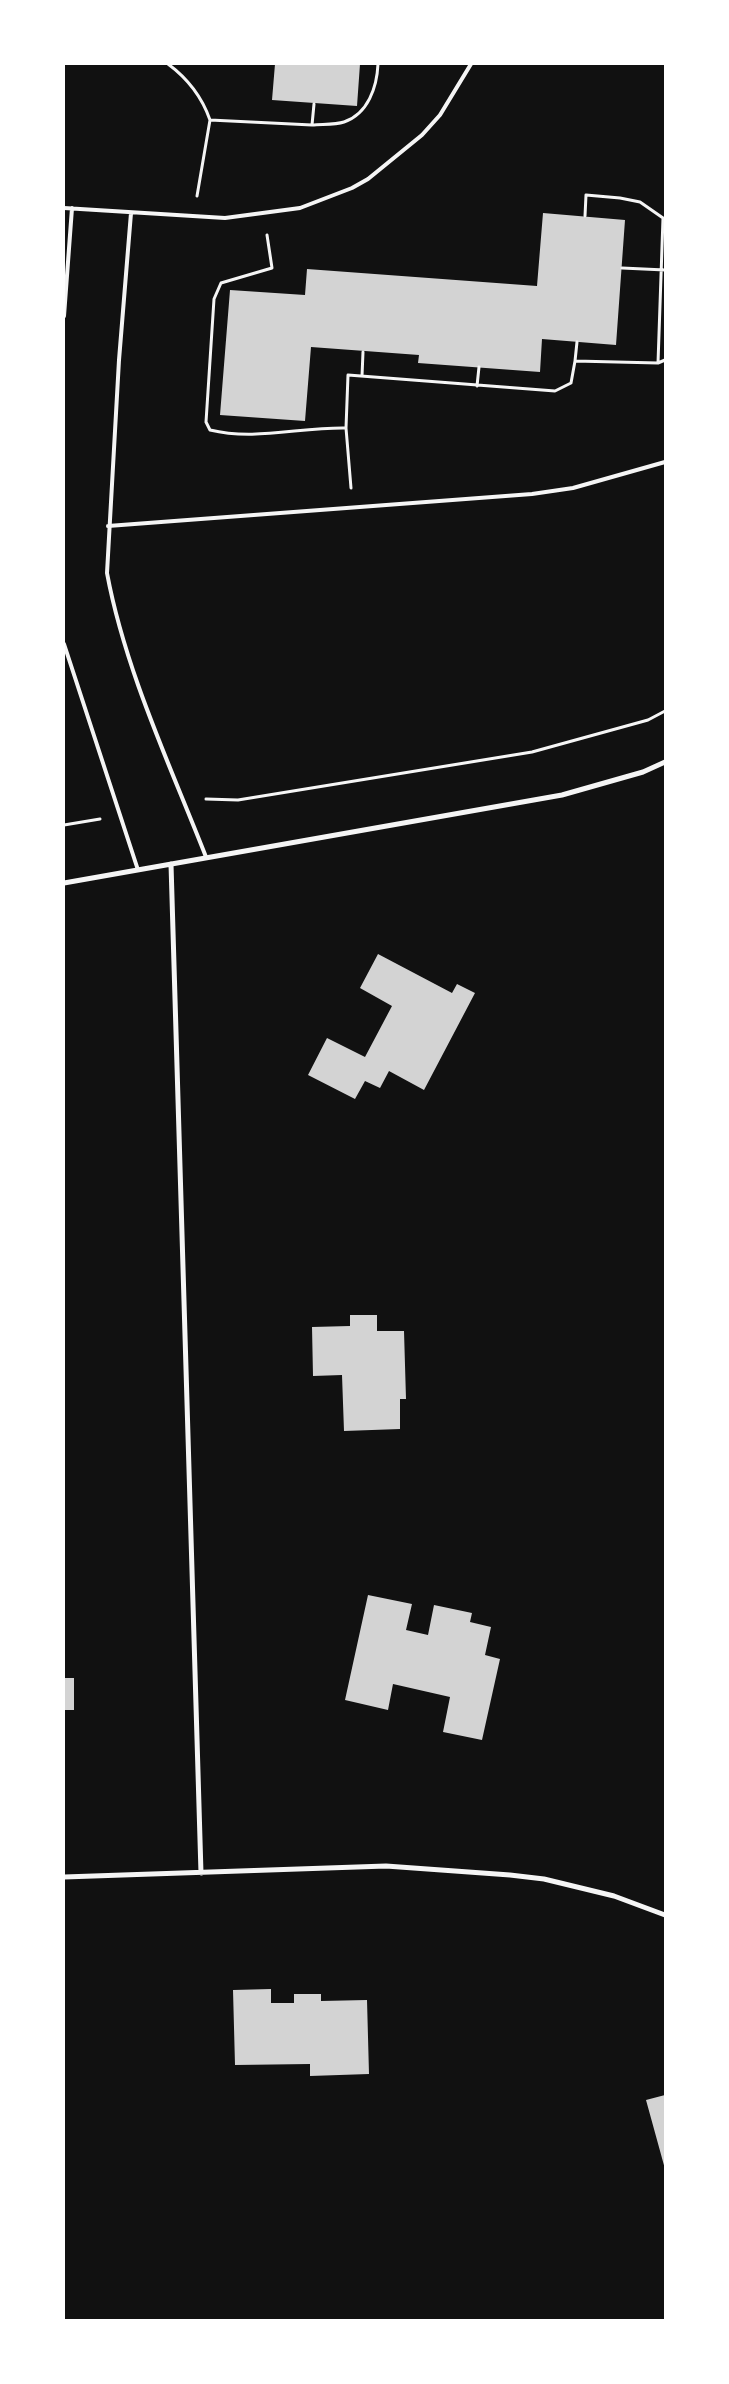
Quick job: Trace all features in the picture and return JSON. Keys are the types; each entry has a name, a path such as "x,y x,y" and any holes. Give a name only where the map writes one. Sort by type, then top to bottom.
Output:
{"street":[{"path":"64,883 562,794 642,772 665,762"},
{"path":"171,864 201,1873"},
{"path":"64,1877 386,1866 544,1879 614,1896 665,1915"}],"lane":[{"path":"64,208 225,218 300,208 352,188 368,179 422,135 440,115 471,64"},
{"path":"64,316 72,208"},
{"path":"132,213 108,526 107,573 111,596 132,667 206,857"},
{"path":"108,526 532,494 573,488 665,462"},
{"path":"64,644 138,870"}],"path":[{"path":"168,64 190,85 205,105 210,120 194,216"},
{"path":"210,120 312,125 343,122 358,114 372,95 378,64"},
{"path":"312,125 314,104"},
{"path":"585,216 586,195 640,202 663,218 664,270 658,363"},
{"path":"265,214 272,268 221,283 214,299 206,422 210,430 265,435 298,429 346,428"},
{"path":"622,268 664,270"},
{"path":"352,508 346,428 348,375 555,391 571,383 577,342"},
{"path":"362,376 363,352"},
{"path":"575,361 658,363 665,360"},
{"path":"477,386 479,367"},
{"path":"183,798 238,800 532,752 648,720 665,711"},
{"path":"64,825 120,815"}],"building":[{"path":"275,64 360,64 357,106 272,100"},
{"path":"543,213 625,220 616,345 542,339 540,372 418,363 419,355 311,347 305,421 220,415 230,290 305,295 307,269 537,286"},
{"path":"378,954 452,993 457,984 475,993 424,1090 389,1071 380,1088 365,1081 355,1099 308,1075 327,1038 365,1057 392,1006 360,988"},
{"path":"350,1315 377,1315 377,1331 404,1331 406,1399 400,1399 400,1429 344,1431 342,1375 313,1376 312,1327 350,1326"},
{"path":"368,1595 412,1604 406,1630 428,1635 434,1605 472,1613 470,1622 491,1627 485,1655 500,1659 482,1740 443,1732 450,1697 393,1684 388,1710 345,1700"},
{"path":"64,1678 74,1678 74,1710 64,1710"},
{"path":"271,1989 271,2003 294,2003 294,1994 321,1994 321,2001 367,2000 369,2074 310,2076 310,2064 235,2065 233,1990"},
{"path":"665,2095 665,2169 646,2100"}]}
